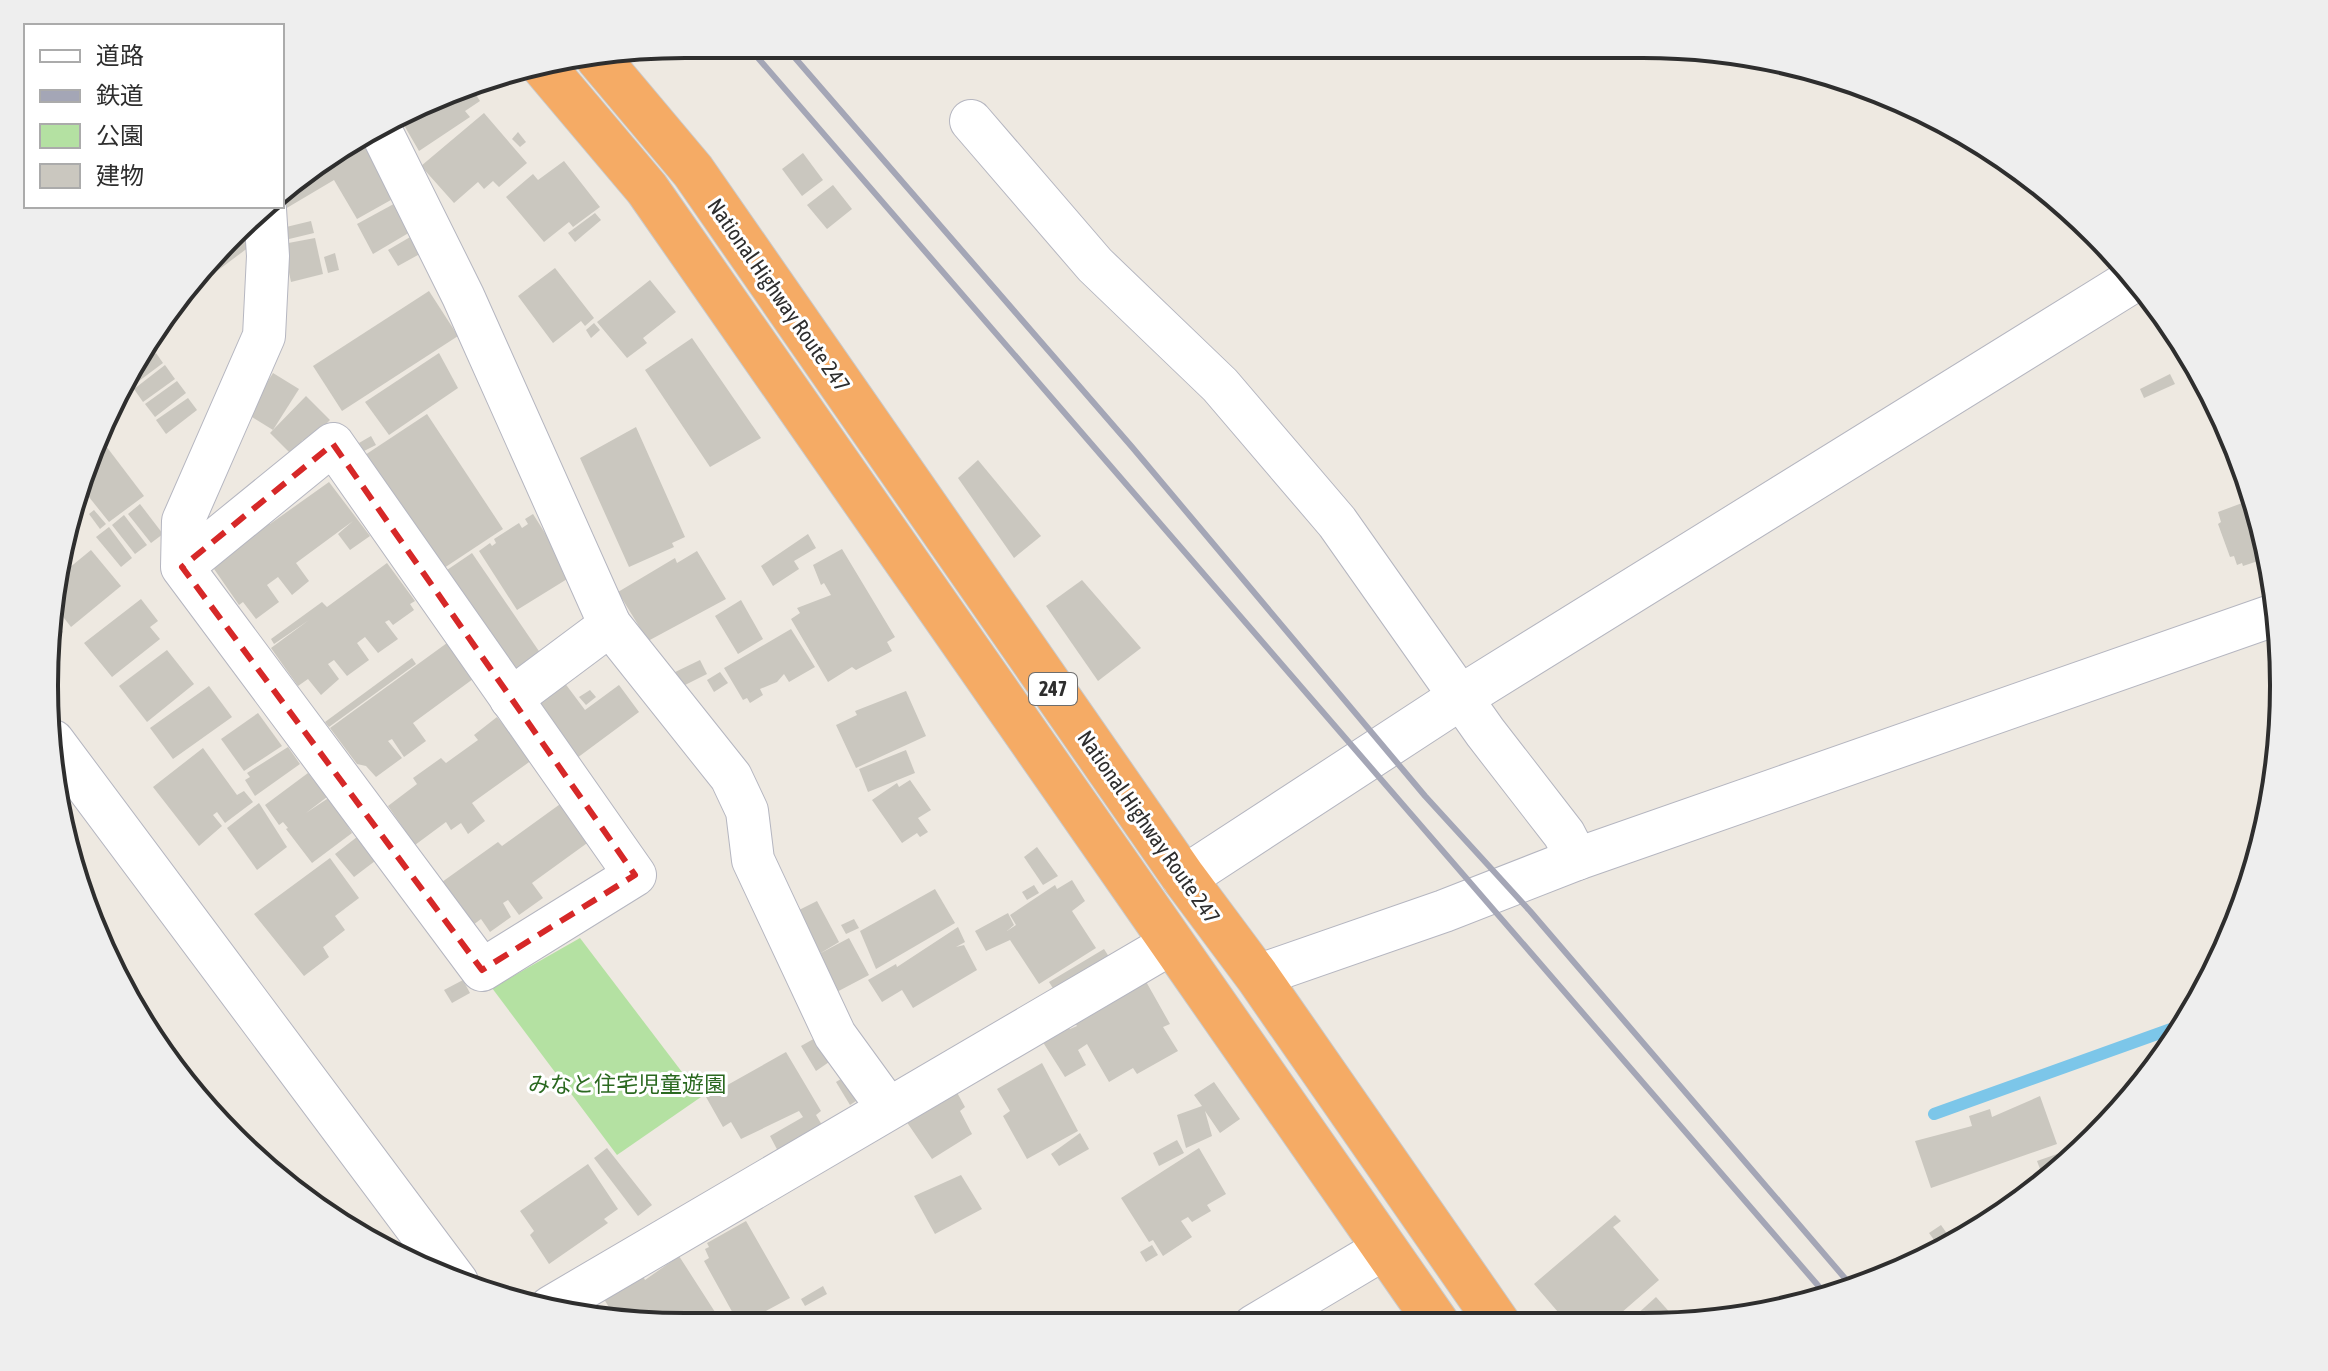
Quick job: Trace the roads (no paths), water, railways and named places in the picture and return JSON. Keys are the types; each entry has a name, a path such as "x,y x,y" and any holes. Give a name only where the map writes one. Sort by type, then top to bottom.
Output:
{"highway":[{"name":"National Highway Route 247","path":"602,63 693,171 1184,878 1257,976 1491,1313"},
{"name":"247","path":"549,73 647,189 1430,1313"}],"street":[{"path":"971,121 1095,265 1220,385 1337,522 1461,697 1564,834 1577,859"},
{"path":"383,136 463,296 610,625 731,777 747,811 753,860 835,1035 888,1108"},
{"path":"182,567 333,444 635,875 482,970 182,567 183,521 264,336 268,256 266,220"},
{"path":"1184,878 1461,697 2125,285"},
{"path":"1257,976 1444,911 1577,859 2266,618"},
{"path":"511,699 610,625"},
{"path":"62,752 444,1265"},
{"path":"562,1301 1172,943"},
{"path":"1276,1313 1385,1248"}],"waterway":[{"path":"1934,1114 2166,1031"}],"railway":[{"path":"758,58 1820,1287"},
{"path":"795,58 1132,447 1425,796 1530,911 1846,1279"}],"park label":[{"name":"みなと住宅児童遊園","path":"627,1084"}]}
